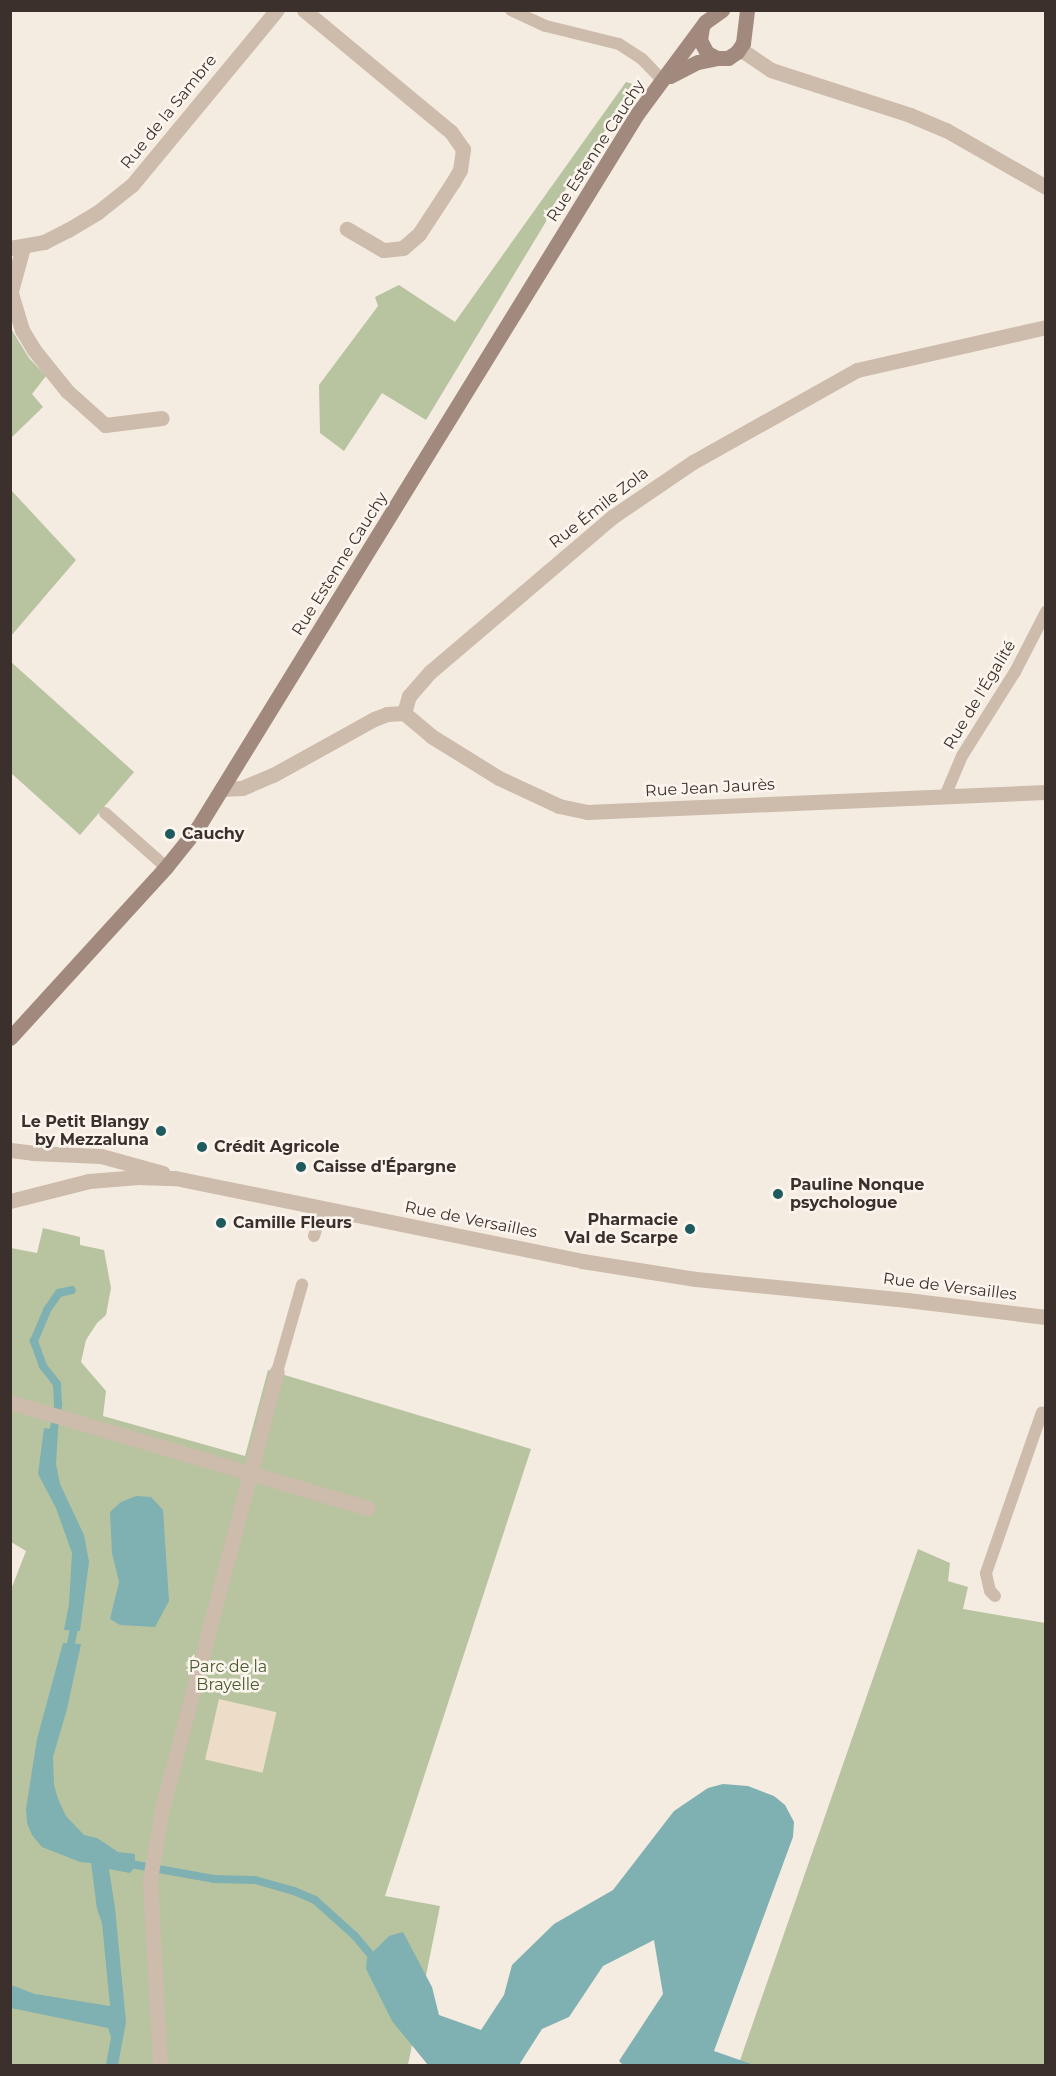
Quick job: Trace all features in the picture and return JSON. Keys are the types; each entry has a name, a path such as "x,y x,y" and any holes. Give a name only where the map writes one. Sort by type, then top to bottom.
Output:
{"main road":[{"path":"742,42 739,23 732,17 718,13 702,27 700,40 707,53 717,58 728,58 742,42 747,10"},
{"name":"Rue Estenne Cauchy","path":"10,1038 166,867 198,827 626,131 702,27"},
{"name":"Rue Estenne Cauchy","path":"663,81 689,66 717,58"}],"street":[{"name":"Rue de la Sambre","path":"17,248 44,242 68,230 98,212 132,185 277,10"},
{"path":"304,10 451,132 462,149 460,170 453,182 419,234 403,248 383,250 347,229"},
{"path":"742,42 771,70 910,115 946,130 1046,187"},
{"path":"17,248 11,290 22,330 34,350 67,391 105,425 162,418"},
{"name":"Rue Émile Zola","path":"404,713 409,696 430,672 612,517 693,462 857,370 1046,327"},
{"path":"222,789 242,788 273,775 374,719 387,714 404,713"},
{"name":"Rue Jean Jaurès","path":"404,713 431,736 500,778 559,806 587,812 1046,792"},
{"path":"10,1150 101,1156 147,1167 175,1178"},
{"name":"Rue de Versailles","path":"10,1201 89,1181 139,1177 175,1178 582,1261 711,1282 1042,1315"},
{"path":"160,2066 150,1880 162,1809 252,1475 277,1372"},
{"path":"10,1402 368,1508"}],"lane":[{"path":"511,10 546,26 620,44 642,59 663,81"},
{"name":"Rue de l'Égalité","path":"945,796 962,756 1015,672 1046,612"},
{"path":"105,813 166,867"},
{"path":"314,1236 322,1209"},
{"path":"277,1372 302,1285"},
{"path":"995,1596 990,1591 986,1573 1042,1412"}],"green space":[{"path":"626,82 636,85 573,177 426,420 382,393 344,451 320,433 319,385 378,306 375,297 399,285 455,322"},
{"path":"10,327 29,358 46,376 32,394 43,407 11,438"},
{"path":"11,490 76,560 11,636"},
{"path":"11,662 134,772 80,835 11,773"},
{"name":"Parc de la Brayelle","path":"43,1228 80,1237 80,1245 104,1250 111,1288 106,1315 97,1323 86,1340 81,1362 106,1391 103,1416 245,1456 268,1370 531,1449 385,1896 440,1906 408,2065 11,2065 10,1592 26,1551 11,1542 11,1248 37,1253"},
{"path":"918,1549 950,1563 948,1581 968,1587 963,1609 1045,1623 1045,2065 738,2066"}],"shaded area":[{"path":"219,1699 276,1712 263,1773 205,1759"}],"water":[{"path":"44,1428 58,1430 56,1464 60,1484 84,1535 89,1562 80,1631 64,1630 69,1604 72,1553 56,1508 38,1474"},
{"path":"136,1496 151,1497 163,1510 169,1601 155,1627 120,1625 110,1619 119,1582 112,1553 110,1512 121,1502"},
{"path":"63,1643 81,1644 67,1709 53,1757 54,1785 58,1799 66,1816 84,1835 97,1838 118,1852 135,1854 135,1867 130,1873 109,1869 126,2022 118,2065 106,2065 111,2037 108,2028 11,2008 11,1985 35,1994 110,2006 102,1923 97,1909 91,1863 80,1862 42,1847 32,1835 27,1823 26,1809 37,1739"},
{"path":"723,1784 748,1786 774,1796 785,1805 794,1822 793,1837 714,2051 754,2065 624,2066 619,2061 663,1994 654,1940 603,1966 569,2017 542,2029 519,2065 428,2065 392,2021 366,1969 367,1958 389,1936 403,1932 432,1987 439,2015 481,2030 504,1995 512,1965 554,1924 613,1890 674,1811 708,1788"}],"waterway":[{"path":"52,1440 58,1405 57,1384 43,1366 34,1341 47,1310 59,1293 72,1290"},
{"path":"69,1654 76,1619"},
{"path":"125,1863 214,1879 255,1880 294,1891 315,1900 355,1936 378,1963"}],"place":[{"name":"Cauchy","path":"170,834"},
{"name":"Le Petit Blangy by Mezzaluna","path":"161,1131"},
{"name":"Crédit Agricole","path":"202,1147"},
{"name":"Caisse d'Épargne","path":"301,1167"},
{"name":"Pauline Nonque psychologue","path":"778,1194"},
{"name":"Camille Fleurs","path":"221,1223"},
{"name":"Pharmacie Val de Scarpe","path":"690,1229"}]}
